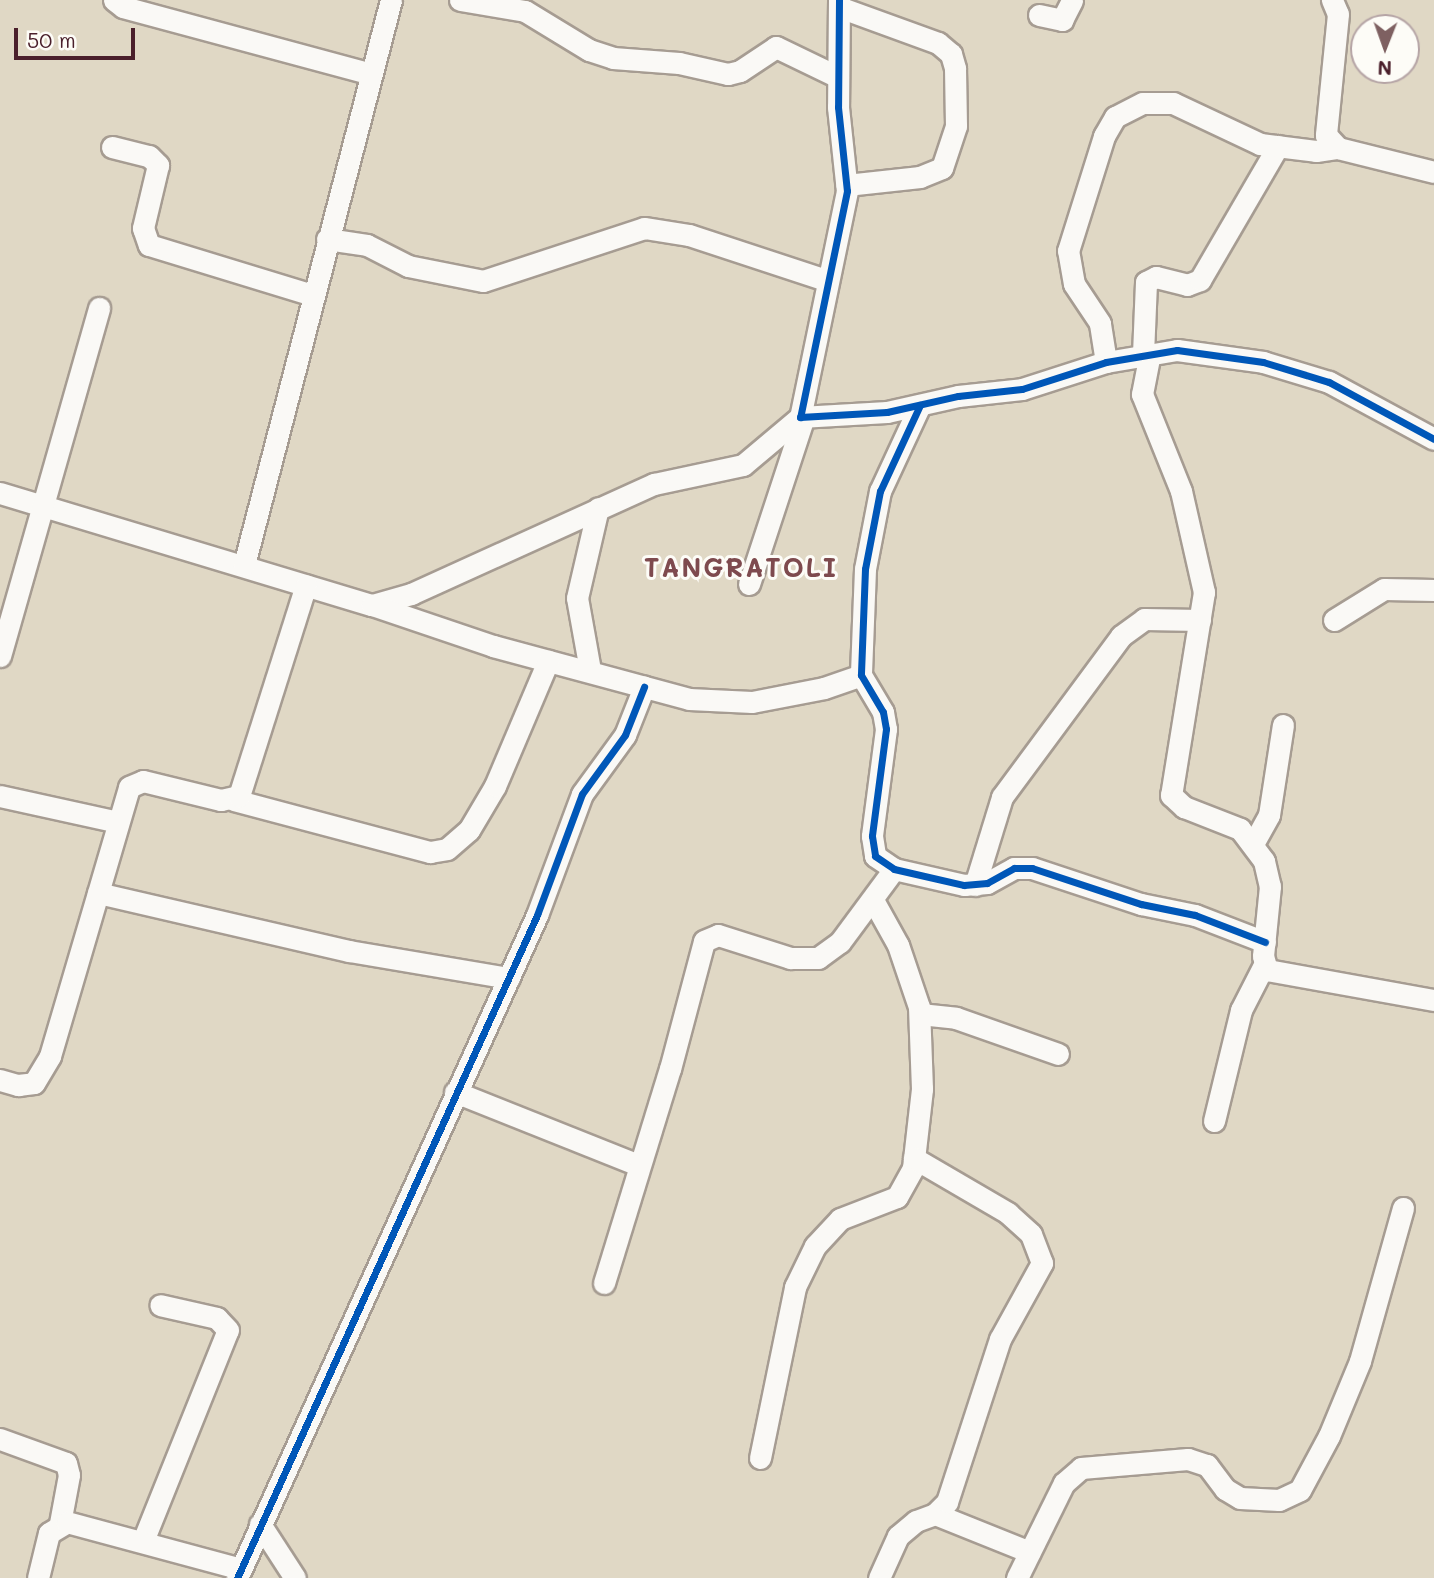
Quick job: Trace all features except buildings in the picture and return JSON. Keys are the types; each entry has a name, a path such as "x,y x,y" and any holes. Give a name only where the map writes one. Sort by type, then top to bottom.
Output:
{"street":[{"path":"114,0 123,7 371,74"},
{"path":"244,565 391,0"},
{"path":"460,0 525,12 589,50 612,58 665,62 727,74 740,71 776,47 838,78"},
{"path":"1039,15 1062,20 1072,0"},
{"path":"1332,0 1338,14 1325,124 1326,135 1339,148"},
{"path":"749,584 802,417 846,185 838,78 839,4 938,43 951,54 955,68 956,126 942,168 920,177 846,185"},
{"path":"1107,362 1100,323 1074,284 1068,251 1104,136 1115,117 1143,103 1173,103 1245,139 1278,146 1339,148 1434,172"},
{"path":"1214,1121 1241,1010 1264,965 1270,886 1264,861 1253,844 1229,822 1184,807 1171,795 1204,592 1195,535 1142,394 1147,353 1146,282 1156,277 1187,285 1200,280 1278,146"},
{"path":"112,147 149,156 158,165 143,228 149,245 313,295"},
{"path":"327,239 367,245 426,271 483,281 633,229 653,229 689,234 826,280"},
{"path":"0,656 46,505 99,308"},
{"path":"372,605 411,594 598,508 671,478 743,465 802,417 868,414 958,396 1022,389 1107,362 1147,353 1212,352 1329,382 1434,439"},
{"path":"920,405 891,464 873,522 865,569 861,675 883,712 886,729 872,845 876,856 894,869 975,885 1014,868 1032,868 1141,904 1195,915 1265,943"},
{"path":"0,493 244,565 548,661 590,670 688,699 752,702 824,688 861,675"},
{"path":"590,670 577,598 598,508"},
{"path":"234,800 243,788 306,585"},
{"path":"1334,620 1384,590 1434,590"},
{"path":"975,885 1002,797 1121,636 1144,619 1200,620"},
{"path":"0,1080 26,1085 40,1077 67,1002 125,795 135,783 234,800 430,852 447,849 469,830 495,786 548,661"},
{"path":"60,1523 143,1541 239,1574 455,1092 509,978 582,794 625,735 644,687"},
{"path":"1253,844 1269,815 1283,725"},
{"path":"0,796 118,822"},
{"path":"604,1283 638,1165 670,1069 704,941 718,934 790,958 818,958 840,942 894,869"},
{"path":"98,893 349,951 509,978"},
{"path":"760,1458 794,1287 815,1246 840,1219 897,1197 906,1185 914,1158 922,1089 920,1014 898,945 873,900"},
{"path":"1264,965 1282,976 1434,1000"},
{"path":"920,1014 956,1018 1058,1054"},
{"path":"455,1092 638,1165"},
{"path":"879,1578 898,1536 916,1521 935,1514 947,1502 1000,1339 1042,1263 1031,1234 1008,1213 914,1158"},
{"path":"1017,1578 1064,1483 1082,1468 1197,1460 1240,1498 1279,1500 1300,1490 1329,1436 1360,1361 1403,1208"},
{"path":"143,1541 228,1330 217,1318 160,1305"},
{"path":"0,1439 66,1463 69,1475 60,1523 49,1533 38,1578"},
{"path":"935,1514 1030,1552"},
{"path":"260,1524 295,1578"}],"cycle path":[{"path":"839,0 838,107 847,191 800,417 887,412 958,396 1022,389 1106,362 1177,350 1263,362 1329,382 1434,439"},
{"path":"920,405 880,491 865,569 861,675 883,712 886,729 872,836 875,856 894,869 964,885 987,883 1014,868 1032,868 1141,904 1195,915 1265,942"},
{"path":"237,1578 537,915 582,794 625,735 644,687"}],"district":[{"name":"TANGRATOLI","path":"741,568"}]}
